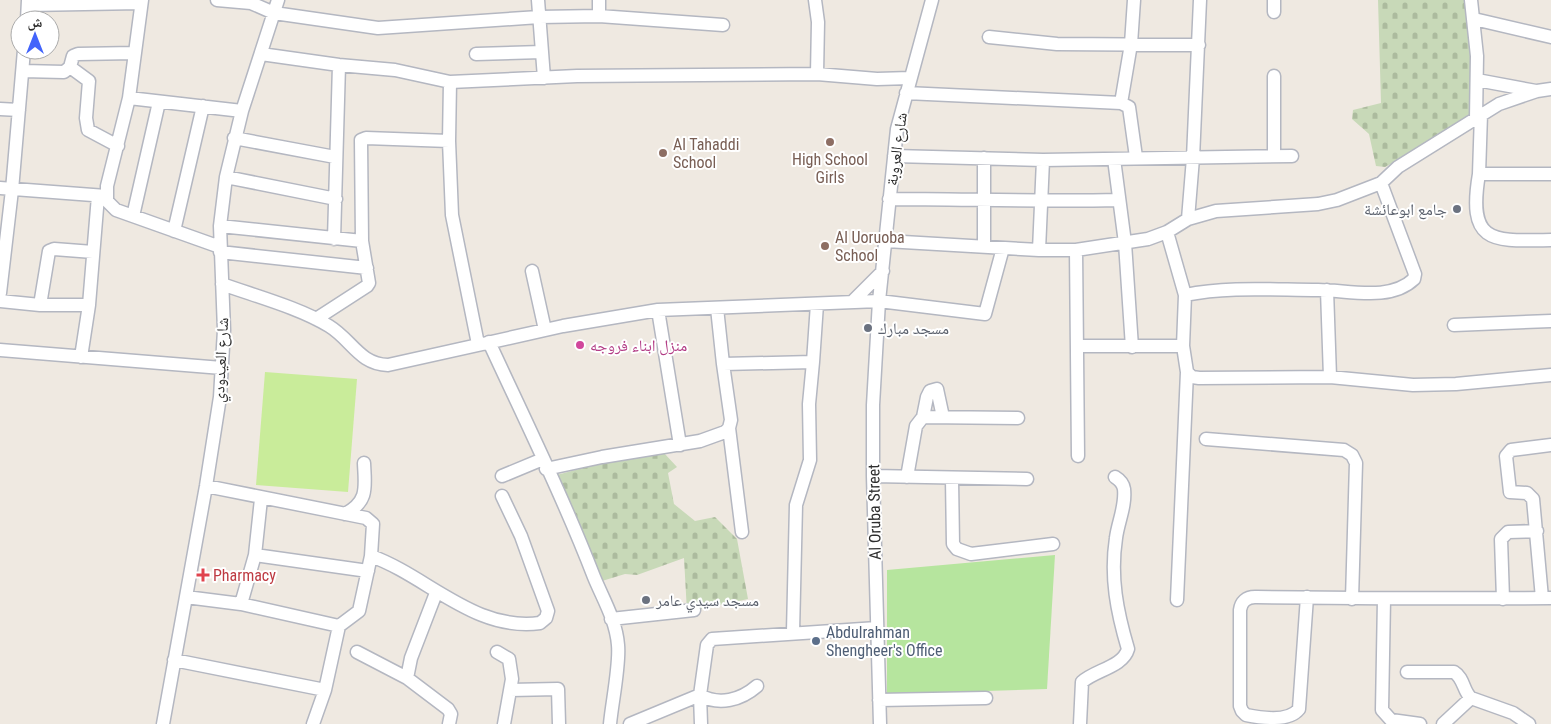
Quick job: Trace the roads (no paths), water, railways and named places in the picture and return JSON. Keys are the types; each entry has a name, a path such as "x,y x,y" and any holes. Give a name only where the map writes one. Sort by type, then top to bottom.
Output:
{"street":[{"path":"217,0 251,3 274,13 378,28 539,17 599,16 722,25"},
{"name":"شارع العيدودي","path":"165,724 174,660 206,486 222,368 220,226 226,177 234,138 278,0"},
{"path":"538,0 544,78"},
{"path":"599,0 599,16"},
{"path":"815,0 818,22 817,74"},
{"name":"شارع العروبة","path":"879,300 897,129 932,0"},
{"path":"1121,103 1131,44 1134,0"},
{"path":"1188,219 1193,158 1200,0"},
{"path":"1472,0 1478,116 1479,174 1476,211 1482,228 1487,233 1503,241 1551,240"},
{"path":"28,2 141,2 129,98 118,146 102,196 93,252 82,358"},
{"path":"1474,19 1551,37"},
{"path":"989,37 1057,44 1199,45"},
{"path":"476,54 542,52"},
{"path":"23,71 61,73 70,67 73,56 78,54 134,53"},
{"path":"261,54 339,65 395,70 450,82 576,76 817,74 877,79 910,78"},
{"path":"0,293 6,189 19,110 24,60"},
{"path":"334,239 339,65"},
{"path":"70,67 89,81 86,118 88,130 118,146"},
{"path":"1274,76 1274,156"},
{"path":"1477,80 1537,91 1551,90"},
{"path":"450,82 449,141 455,230 483,343 563,501 599,590 609,607 618,645 610,724"},
{"path":"886,241 1039,250 1076,250 1126,243 1167,232 1188,219 1235,209 1318,204 1355,194 1381,183 1398,167 1478,116 1499,104 1537,91"},
{"path":"906,93 1121,103 1129,106 1136,157"},
{"path":"129,98 242,111"},
{"path":"133,216 158,102"},
{"path":"174,231 203,106"},
{"path":"0,109 19,110"},
{"path":"234,138 335,157"},
{"path":"316,319 366,286 369,280 362,241 361,140 366,138 449,141"},
{"path":"894,156 1043,160 1136,157 1292,156"},
{"path":"984,158 984,246"},
{"path":"1114,159 1118,200 1126,243 1132,347"},
{"path":"1039,250 1043,160"},
{"path":"1479,174 1551,174"},
{"path":"226,177 336,199"},
{"path":"1185,295 1258,290 1327,290 1345,294 1373,293 1395,289 1414,279 1415,274 1381,183"},
{"path":"6,189 102,196 116,210 220,249 367,268"},
{"path":"889,199 985,199 1042,202 1118,200"},
{"path":"220,226 362,241"},
{"path":"1167,232 1185,295 1183,346 1187,372 1177,600"},
{"path":"222,284 316,319 341,335 363,358 378,365 388,365 545,330 658,310 879,300 985,314 1003,248"},
{"path":"40,305 49,251 54,249 93,252"},
{"path":"1076,250 1078,456"},
{"path":"532,271 545,330"},
{"path":"853,301 882,271"},
{"path":"1327,290 1330,377"},
{"name":"Al Oruba Street","path":"879,300 873,405 873,476 880,724"},
{"path":"0,301 40,305 89,305"},
{"path":"793,632 796,505 810,460 809,404 817,304"},
{"path":"717,308 742,532"},
{"path":"658,310 680,445"},
{"path":"1454,325 1551,321"},
{"path":"1077,346 1183,346"},
{"path":"0,350 222,368"},
{"path":"724,364 813,362"},
{"path":"1187,372 1192,377 1199,378 1330,377 1413,385 1456,384 1551,375"},
{"path":"907,476 916,426 923,417 930,391 937,389 943,417"},
{"path":"923,417 1018,418"},
{"path":"502,476 544,464 680,445 715,437 729,428"},
{"path":"1206,440 1344,450 1352,455 1356,463 1352,599"},
{"path":"1307,598 1299,708 1294,714 1287,717 1246,716 1240,706 1242,603 1251,597 1307,598 1352,599 1384,600 1546,598 1532,496 1527,493 1510,492 1506,456 1511,450 1551,445"},
{"path":"345,514 356,508 364,496 364,463"},
{"path":"873,476 1027,479"},
{"path":"1080,724 1082,682 1123,659 1128,649 1116,608 1114,591 1116,538 1124,504 1124,487 1115,477"},
{"path":"952,479 952,544 958,549 971,554 1053,544"},
{"path":"206,486 372,521 371,556 359,611 339,626 326,690 313,724"},
{"path":"371,556 389,563 453,602 499,620 532,624 540,623 546,618 548,610 521,536 502,496"},
{"path":"242,604 256,555 261,499"},
{"path":"1503,599 1501,539 1508,532 1536,531"},
{"path":"256,555 368,571"},
{"path":"407,678 411,658 436,592"},
{"path":"186,597 242,604 339,626"},
{"path":"1384,600 1382,710 1391,720 1420,724"},
{"path":"612,619 694,610"},
{"path":"701,724 700,695 706,645 715,637 877,628"},
{"path":"357,652 407,678 448,709 450,714 449,724"},
{"path":"497,652 509,659 513,673 504,724"},
{"path":"174,660 326,690"},
{"path":"1407,672 1454,672 1460,677 1467,694 1471,698 1513,713 1529,724"},
{"path":"630,724 700,695 714,701 726,700 748,693 758,686"},
{"path":"510,690 558,689 559,724"},
{"path":"879,700 986,698"},
{"path":"1443,724 1471,698"}],"place":[{"name":"High School Girls","path":"830,142"},
{"name":"Al Tahaddi School","path":"663,153"},
{"name":"جامع ابوعائشة","path":"1457,209"},
{"name":"Al Uoruoba School","path":"825,246"},
{"name":"مسجد مبارك","path":"868,328"},
{"name":"منزل ابناء فروجه","path":"580,345"},
{"name":"Pharmacy","path":"203,575"},
{"name":"مسجد سيدي عامر","path":"646,600"},
{"name":"Abdulrahman Shengheer's Office","path":"816,641"}]}
